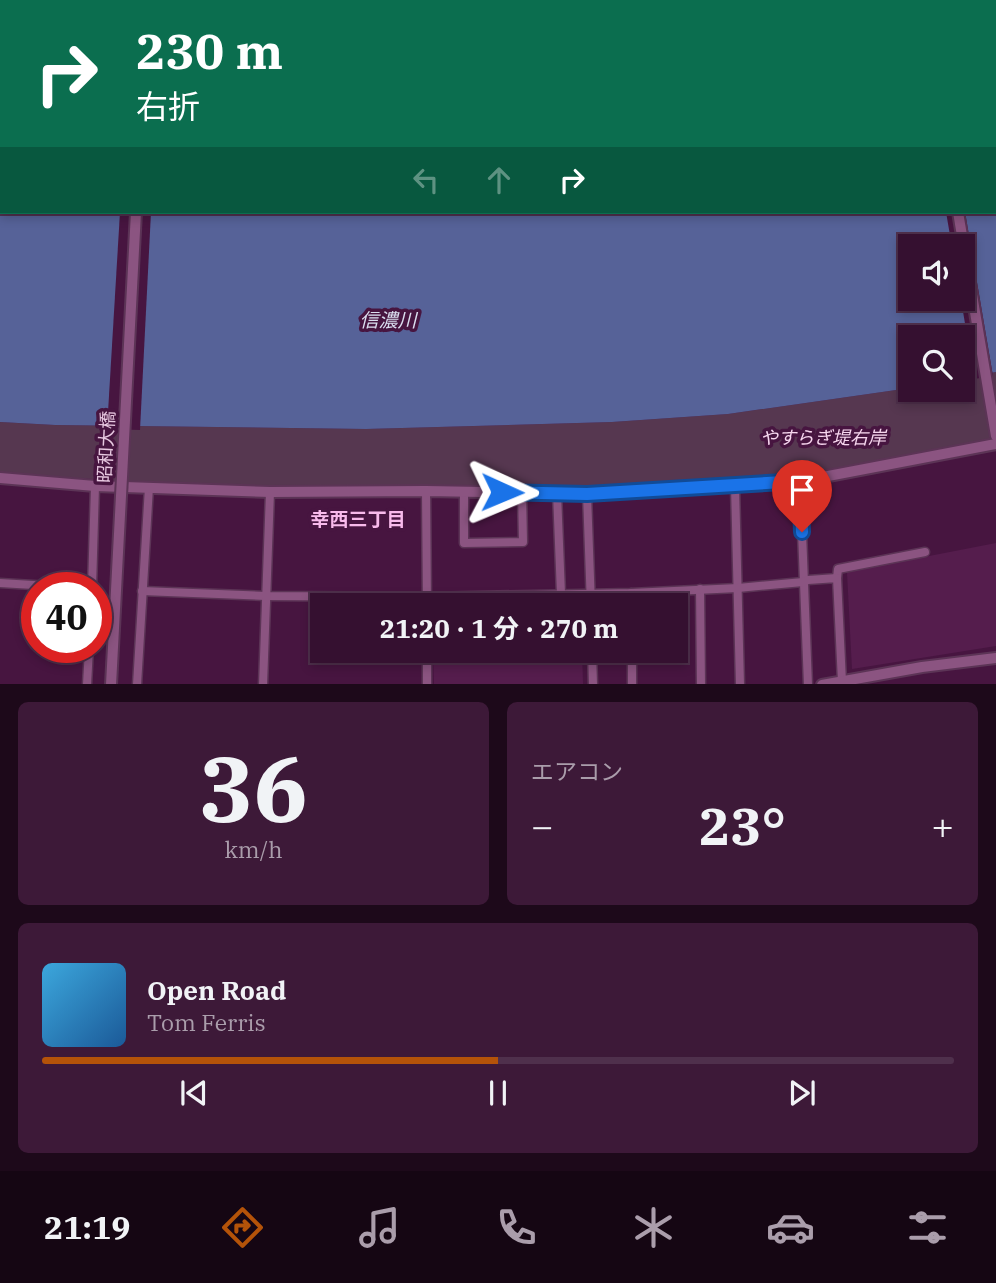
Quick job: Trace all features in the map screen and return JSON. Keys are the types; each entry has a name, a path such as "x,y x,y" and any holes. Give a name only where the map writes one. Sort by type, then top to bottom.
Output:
{"street":[{"name":"昭和大橋","path":"111,684 136,214"},
{"path":"958,214 996,436"},
{"path":"0,478 95,486 270,492 587,494 800,481 996,444"},
{"path":"800,481 808,684"},
{"path":"92,572 95,486"},
{"path":"734,486 740,684"},
{"path":"137,684 149,487"},
{"path":"426,491 427,593"},
{"path":"263,684 270,492"},
{"path":"464,492 464,543 523,542 522,492"},
{"path":"557,493 561,593"},
{"path":"587,494 591,593"},
{"path":"842,682 838,569 925,552"},
{"path":"631,593 738,588 837,578"},
{"path":"0,583 21,584"},
{"path":"700,589 701,684"},
{"path":"142,591 310,597"},
{"path":"825,684 922,667 996,658"},
{"path":"87,684 88,663"},
{"path":"427,663 427,684"},
{"path":"592,663 593,684"},
{"path":"632,663 632,684"}],"shaded area":[{"path":"996,543 996,646 852,669 847,572"},
{"path":"433,663 582,663 583,684 434,684"}],"green space":[{"name":"やすらぎ堤右岸","path":"996,372 996,438 828,472 585,487 277,489 161,485 148,482 0,474 0,422 366,429 612,422 728,414 898,390 898,402 975,402 975,376"}],"water":[{"name":"信濃川","path":"0,214 996,214 996,372 975,376 975,325 898,325 898,390 728,414 612,422 366,429 0,422"}],"pier":[{"path":"120,214 151,214 140,430 107,429"},
{"path":"946,214 965,214 969,234 950,234"},
{"path":"975,271 993,376 975,379 975,325 965,325 963,311 975,311"}],"district":[{"name":"幸西三丁目","path":"358,519"}],"route":[{"path":"502,492 587,494 800,481 802,532"}]}
